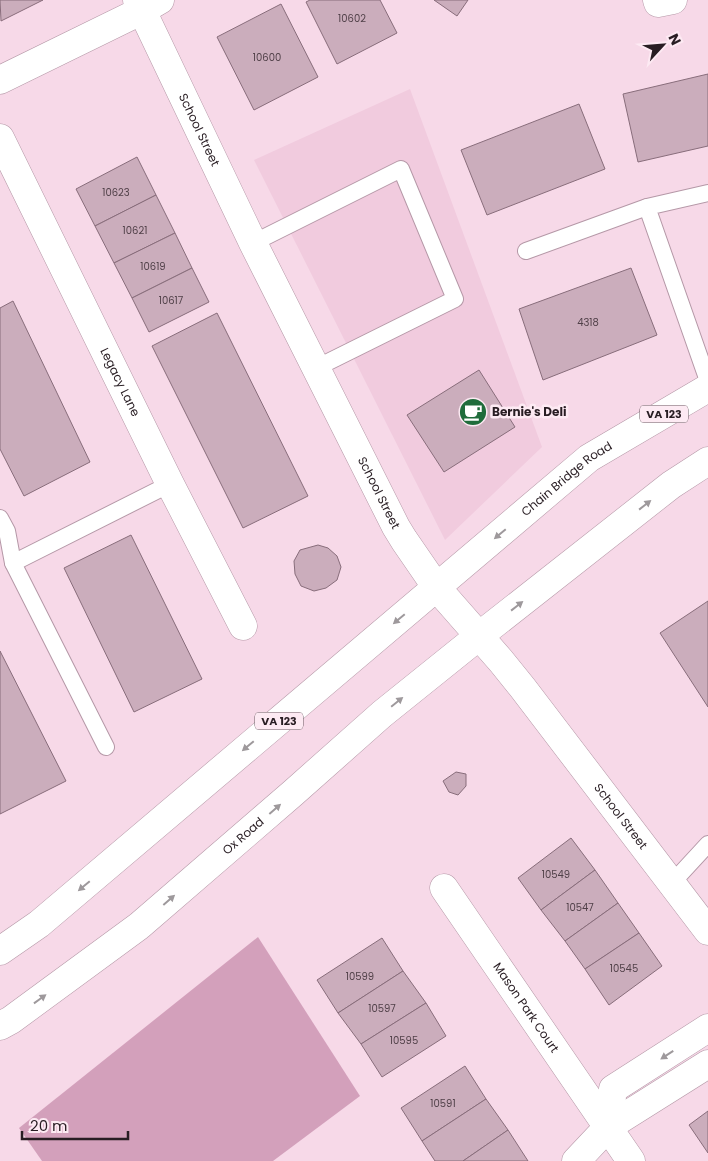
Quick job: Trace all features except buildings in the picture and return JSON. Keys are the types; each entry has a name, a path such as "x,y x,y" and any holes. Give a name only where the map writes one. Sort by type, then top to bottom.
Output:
{"street":[{"path":"657,0 658,3 673,0"},
{"path":"0,80 147,3"},
{"name":"School Street","path":"147,3 253,242 404,540 437,588 522,687 708,931"},
{"name":"Legacy Lane","path":"0,138 170,484 243,626"},
{"name":"Chain Bridge Road","path":"437,588 589,458 708,388"},
{"path":"479,636 671,485 708,461"},
{"name":"VA 123","path":"0,951 39,924 437,588"},
{"name":"Ox Road","path":"0,1026 11,1020 139,926 382,714 479,636"},
{"name":"Mason Park Court","path":"444,888 631,1161"},
{"path":"608,1127 613,1089 708,1028"},
{"path":"576,1161 608,1127 708,1064"}],"lane":[{"path":"253,242 401,169 454,299 316,368"},
{"path":"526,251 647,207 708,193"},
{"path":"647,207 708,380"},
{"path":"13,564 170,484"},
{"path":"0,518 7,531 13,564 106,747"},
{"path":"672,883 708,844"}],"shaded area":[{"path":"410,89 542,447 445,540 254,160"},
{"path":"258,937 360,1096 273,1161 42,1161 19,1128"}],"place":[{"name":"Bernie's Deli","path":"473,412"}]}
